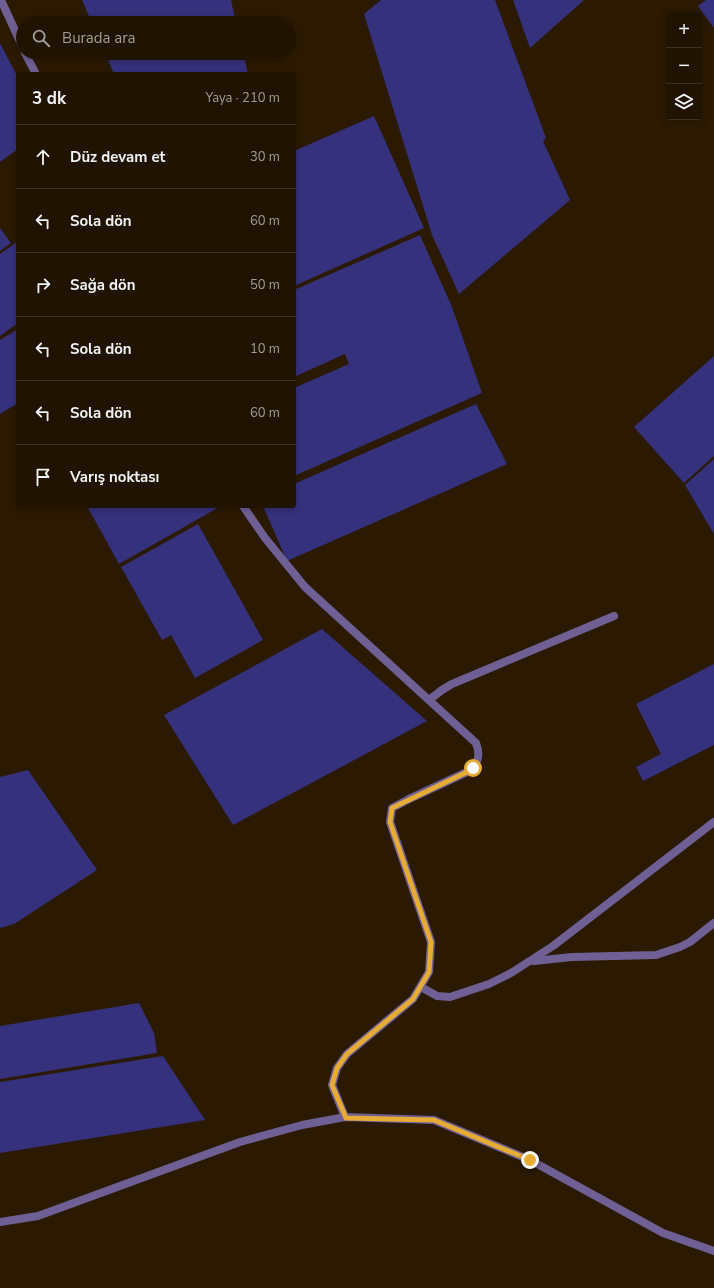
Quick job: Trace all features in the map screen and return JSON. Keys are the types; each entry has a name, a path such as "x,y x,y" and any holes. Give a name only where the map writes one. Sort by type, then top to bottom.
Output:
{"street":[{"path":"1,0 16,33"},
{"path":"29,60 35,72"},
{"path":"244,508 265,538 305,587 476,743 479,750 479,757 473,768 392,808 390,822 431,942 429,972 413,999 347,1054 337,1068 332,1085 346,1118"},
{"path":"429,700 452,684 614,616"},
{"path":"421,987 438,996 450,997 489,984 531,961 574,931 714,822"},
{"path":"531,961 572,956 656,955 690,942 714,923"},
{"path":"0,1222 38,1216 240,1142 302,1125 346,1118 434,1120 530,1160 663,1233 714,1251"}],"building":[{"path":"82,0 231,0 234,16 89,16"},
{"path":"381,0 495,0 546,138 543,141 570,200 459,294 432,235 364,14"},
{"path":"513,0 584,0 530,48"},
{"path":"706,0 714,0 714,28 698,6"},
{"path":"0,43 16,74 16,150 0,162"},
{"path":"108,60 245,60 248,72 113,72"},
{"path":"374,116 424,228 296,285 296,150"},
{"path":"0,228 11,243 0,251"},
{"path":"420,235 452,307 482,393 296,475 296,387 349,364 345,354 296,376 296,289"},
{"path":"16,242 16,324 0,336 0,254"},
{"path":"16,330 16,404 0,414 0,340"},
{"path":"714,356 714,456 684,483 634,427"},
{"path":"476,404 507,464 287,561 264,508 296,508 296,483"},
{"path":"714,459 714,534 685,485"},
{"path":"88,508 217,508 119,564"},
{"path":"198,524 263,640 195,678 171,635 162,640 121,567"},
{"path":"322,629 427,721 233,825 164,715"},
{"path":"714,664 714,745 643,781 636,767 661,754 636,704"},
{"path":"28,770 97,870 14,924 0,928 0,777"},
{"path":"139,1003 154,1033 157,1053 0,1079 0,1026"},
{"path":"163,1056 205,1120 0,1153 0,1082"}],"route":[{"path":"473,768 392,808 390,822 431,942 429,972 413,999 347,1054 337,1068 332,1085 346,1118 434,1120 530,1160"}]}
